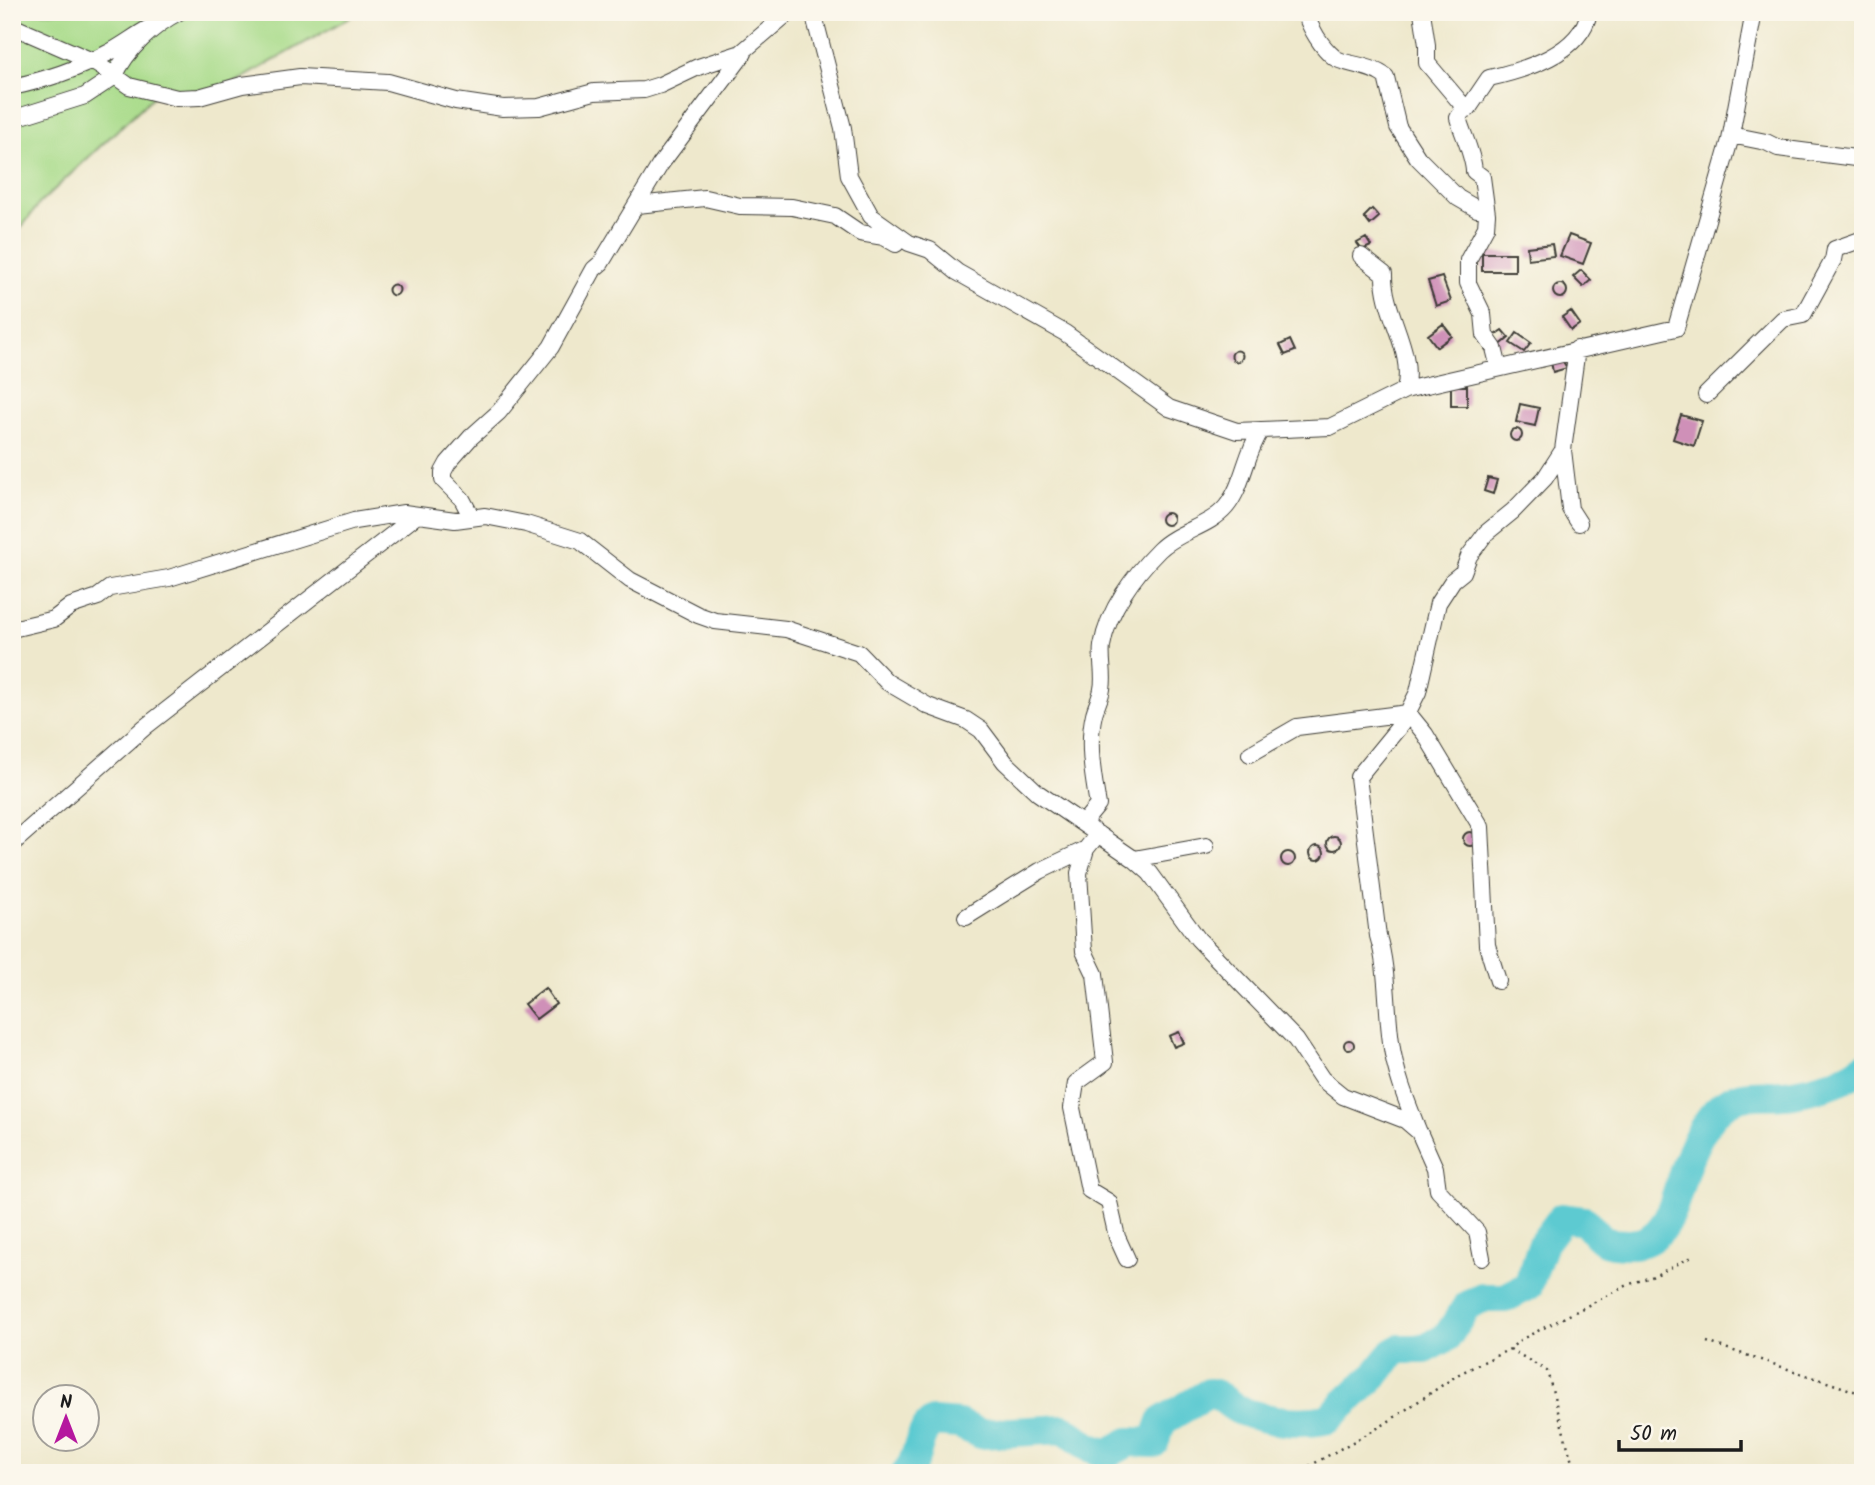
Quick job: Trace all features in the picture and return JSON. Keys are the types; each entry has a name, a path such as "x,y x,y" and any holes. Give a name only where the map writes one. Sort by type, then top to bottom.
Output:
{"street":[{"path":"12,87 40,83 108,54 122,42 179,12"},
{"path":"471,516 462,499 443,480 443,471 471,437 499,412 551,347 594,269 601,263 680,135 748,48 789,12"},
{"path":"813,12 843,128 849,176 871,216 909,243 930,250 957,272 1066,333 1169,408 1237,431 1330,427 1405,390 1676,328 1731,135 1754,12"},
{"path":"1305,12 1313,32 1335,58 1363,64 1386,77 1398,127 1427,171 1458,198 1477,209 1486,209"},
{"path":"1422,12 1427,63 1460,102 1463,110"},
{"path":"1499,368 1494,348 1485,335 1483,314 1468,283 1468,260 1486,227 1486,209 1482,177 1474,171 1458,118 1463,110 1468,109 1489,78 1524,70 1552,58 1579,32 1589,12"},
{"path":"12,119 85,96 115,76 120,63 157,23"},
{"path":"12,26 90,60 129,86 177,98 199,97 242,85 300,77 388,82 456,102 503,108 539,107 594,92 644,90 748,48"},
{"path":"1731,135 1766,142 1779,148 1863,159"},
{"path":"637,205 705,198 740,206 792,207 835,216 860,233 884,237 894,244 909,243"},
{"path":"1706,395 1783,319 1803,315 1833,260 1835,248 1863,239"},
{"path":"1361,256 1384,274 1388,304 1408,371 1405,390"},
{"path":"1577,349 1563,450 1570,509 1579,523"},
{"path":"1084,822 1098,805 1092,753 1094,716 1102,689 1102,647 1118,604 1161,547 1202,523 1216,518 1235,496 1250,446 1261,430"},
{"path":"1482,1258 1477,1232 1438,1190 1436,1168 1419,1132 1398,1075 1383,985 1384,957 1378,936 1358,777 1381,752 1408,713 1418,692 1438,603 1453,580 1463,572 1469,556 1486,533 1513,512 1545,478 1563,450"},
{"path":"12,629 54,620 71,607 98,597 110,588 169,578 224,558 270,548 287,540 321,534 377,516 404,513 455,520 471,516 517,522 580,541 630,580 715,621 786,629 859,653 887,682 928,706 966,720 981,730 1018,776 1038,793 1084,822 1150,873 1198,939 1296,1040 1322,1079 1343,1096 1405,1120 1419,1132"},
{"path":"12,844 145,727 416,516"},
{"path":"1250,754 1297,727 1408,713"},
{"path":"1408,713 1472,808 1481,827 1488,945 1498,981"},
{"path":"1098,834 1086,849 1079,873 1084,951 1095,974 1105,1062 1076,1083 1072,1108 1089,1190 1109,1202 1118,1237 1128,1259"},
{"path":"1134,859 1206,846"},
{"path":"966,917 1040,871 1086,849"}],"path":[{"path":"1297,1473 1383,1425 1459,1374 1510,1349 1520,1340 1594,1301 1692,1257"},
{"path":"1707,1342 1863,1394"},
{"path":"1510,1349 1547,1371 1575,1473"}],"green space":[{"path":"12,12 359,12 222,90 158,92 40,203 12,240"}],"building":[{"path":"1372,209 1379,217 1370,225 1364,217"},
{"path":"1569,235 1591,243 1583,264 1560,256"},
{"path":"1366,238 1371,246 1362,250 1357,243"},
{"path":"1552,244 1554,256 1528,259 1527,247"},
{"path":"1482,253 1515,253 1515,271 1482,271"},
{"path":"1581,270 1591,280 1583,287 1573,277"},
{"path":"1442,277 1451,301 1436,306 1428,281"},
{"path":"1560,284 1565,286 1565,296 1560,298 1555,296 1553,291 1555,286"},
{"path":"394,285 398,286 398,294 394,295 390,294 389,290 390,286"},
{"path":"1571,311 1580,324 1571,330 1562,317"},
{"path":"1443,324 1452,336 1437,347 1428,335"},
{"path":"1502,330 1509,338 1499,346 1492,337"},
{"path":"1517,333 1531,343 1524,352 1510,343"},
{"path":"1290,340 1295,351 1285,355 1280,345"},
{"path":"1237,351 1241,352 1241,360 1237,361 1233,360 1232,356 1233,352"},
{"path":"1562,360 1567,368 1553,372 1551,362"},
{"path":"1451,386 1467,386 1467,406 1451,406"},
{"path":"1520,404 1539,408 1535,426 1516,422"},
{"path":"1681,415 1702,421 1694,446 1673,439"},
{"path":"1516,429 1522,435 1516,441 1510,435"},
{"path":"1488,478 1497,480 1493,494 1484,491"},
{"path":"1167,513 1173,519 1167,525 1161,519"},
{"path":"1467,832 1473,832 1477,839 1473,846 1467,846 1463,842 1463,836"},
{"path":"1334,836 1339,838 1339,848 1334,850 1329,848 1327,843 1329,838"},
{"path":"1317,846 1322,848 1322,858 1317,860 1312,858 1310,853 1312,848"},
{"path":"1285,852 1291,852 1295,859 1291,866 1285,866 1281,862 1281,856"},
{"path":"545,988 556,1004 536,1019 524,1004"},
{"path":"1179,1032 1184,1043 1174,1047 1169,1036"},
{"path":"1349,1040 1353,1041 1353,1049 1349,1050 1345,1049 1344,1045 1345,1041"}],"waterway":[{"path":"906,1473 914,1461 924,1433 933,1422 959,1424 981,1434 1064,1429 1089,1447 1107,1454 1129,1442 1154,1443 1162,1421 1209,1393 1217,1395 1241,1411 1262,1417 1295,1422 1328,1419 1377,1373 1393,1353 1400,1349 1425,1349 1447,1337 1467,1306 1482,1298 1505,1298 1528,1286 1543,1243 1562,1218 1585,1221 1598,1237 1606,1242 1628,1244 1652,1237 1667,1219 1698,1139 1717,1110 1725,1103 1744,1096 1783,1094 1820,1087 1839,1081 1863,1067"}]}
